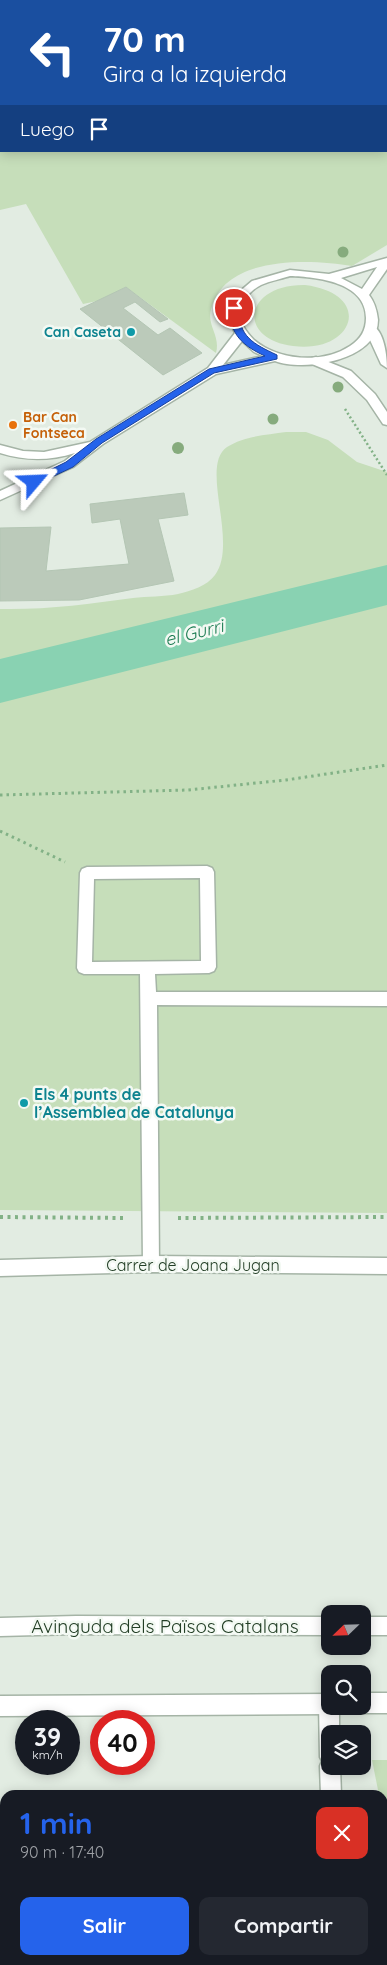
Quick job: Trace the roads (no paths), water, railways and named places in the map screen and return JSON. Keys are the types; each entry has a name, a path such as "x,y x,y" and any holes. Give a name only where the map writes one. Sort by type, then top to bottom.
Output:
{"street":[{"path":"331,277 387,262"},
{"path":"363,296 387,262"},
{"path":"371,329 362,342 347,353 316,361 295,361 274,357 254,348 240,335 234,322 234,308 241,295 254,285 270,277 290,273 311,273 331,277 349,285 368,302 372,316 371,329 387,364"},
{"path":"212,371 240,335"},
{"path":"0,496 69,464 99,441 212,371 274,357"},
{"path":"316,361 347,374 372,396 387,421"},
{"path":"0,449 15,454 46,457 99,441"},
{"path":"207,872 209,967 147,967 84,968 87,873 207,872"},
{"path":"147,967 152,1218 151,1264"},
{"path":"149,998 387,999"},
{"name":"Carrer de Joana Jugan","path":"0,1268 151,1264 387,1266"},
{"name":"Avinguda dels Països Catalans","path":"0,1627 76,1625 321,1626"},
{"path":"371,1626 387,1626"},
{"path":"371,1704 387,1703"},
{"path":"0,1706 321,1704"},
{"path":"330,1775 331,1790"}],"waterway":[{"name":"el Gurri","path":"0,681 387,585"}],"place":[{"name":"Can Caseta","path":"131,332"},
{"name":"Bar Can Fontseca","path":"13,425"},
{"name":"Els 4 punts de l’Assemblea de Catalunya","path":"24,1103"}]}
